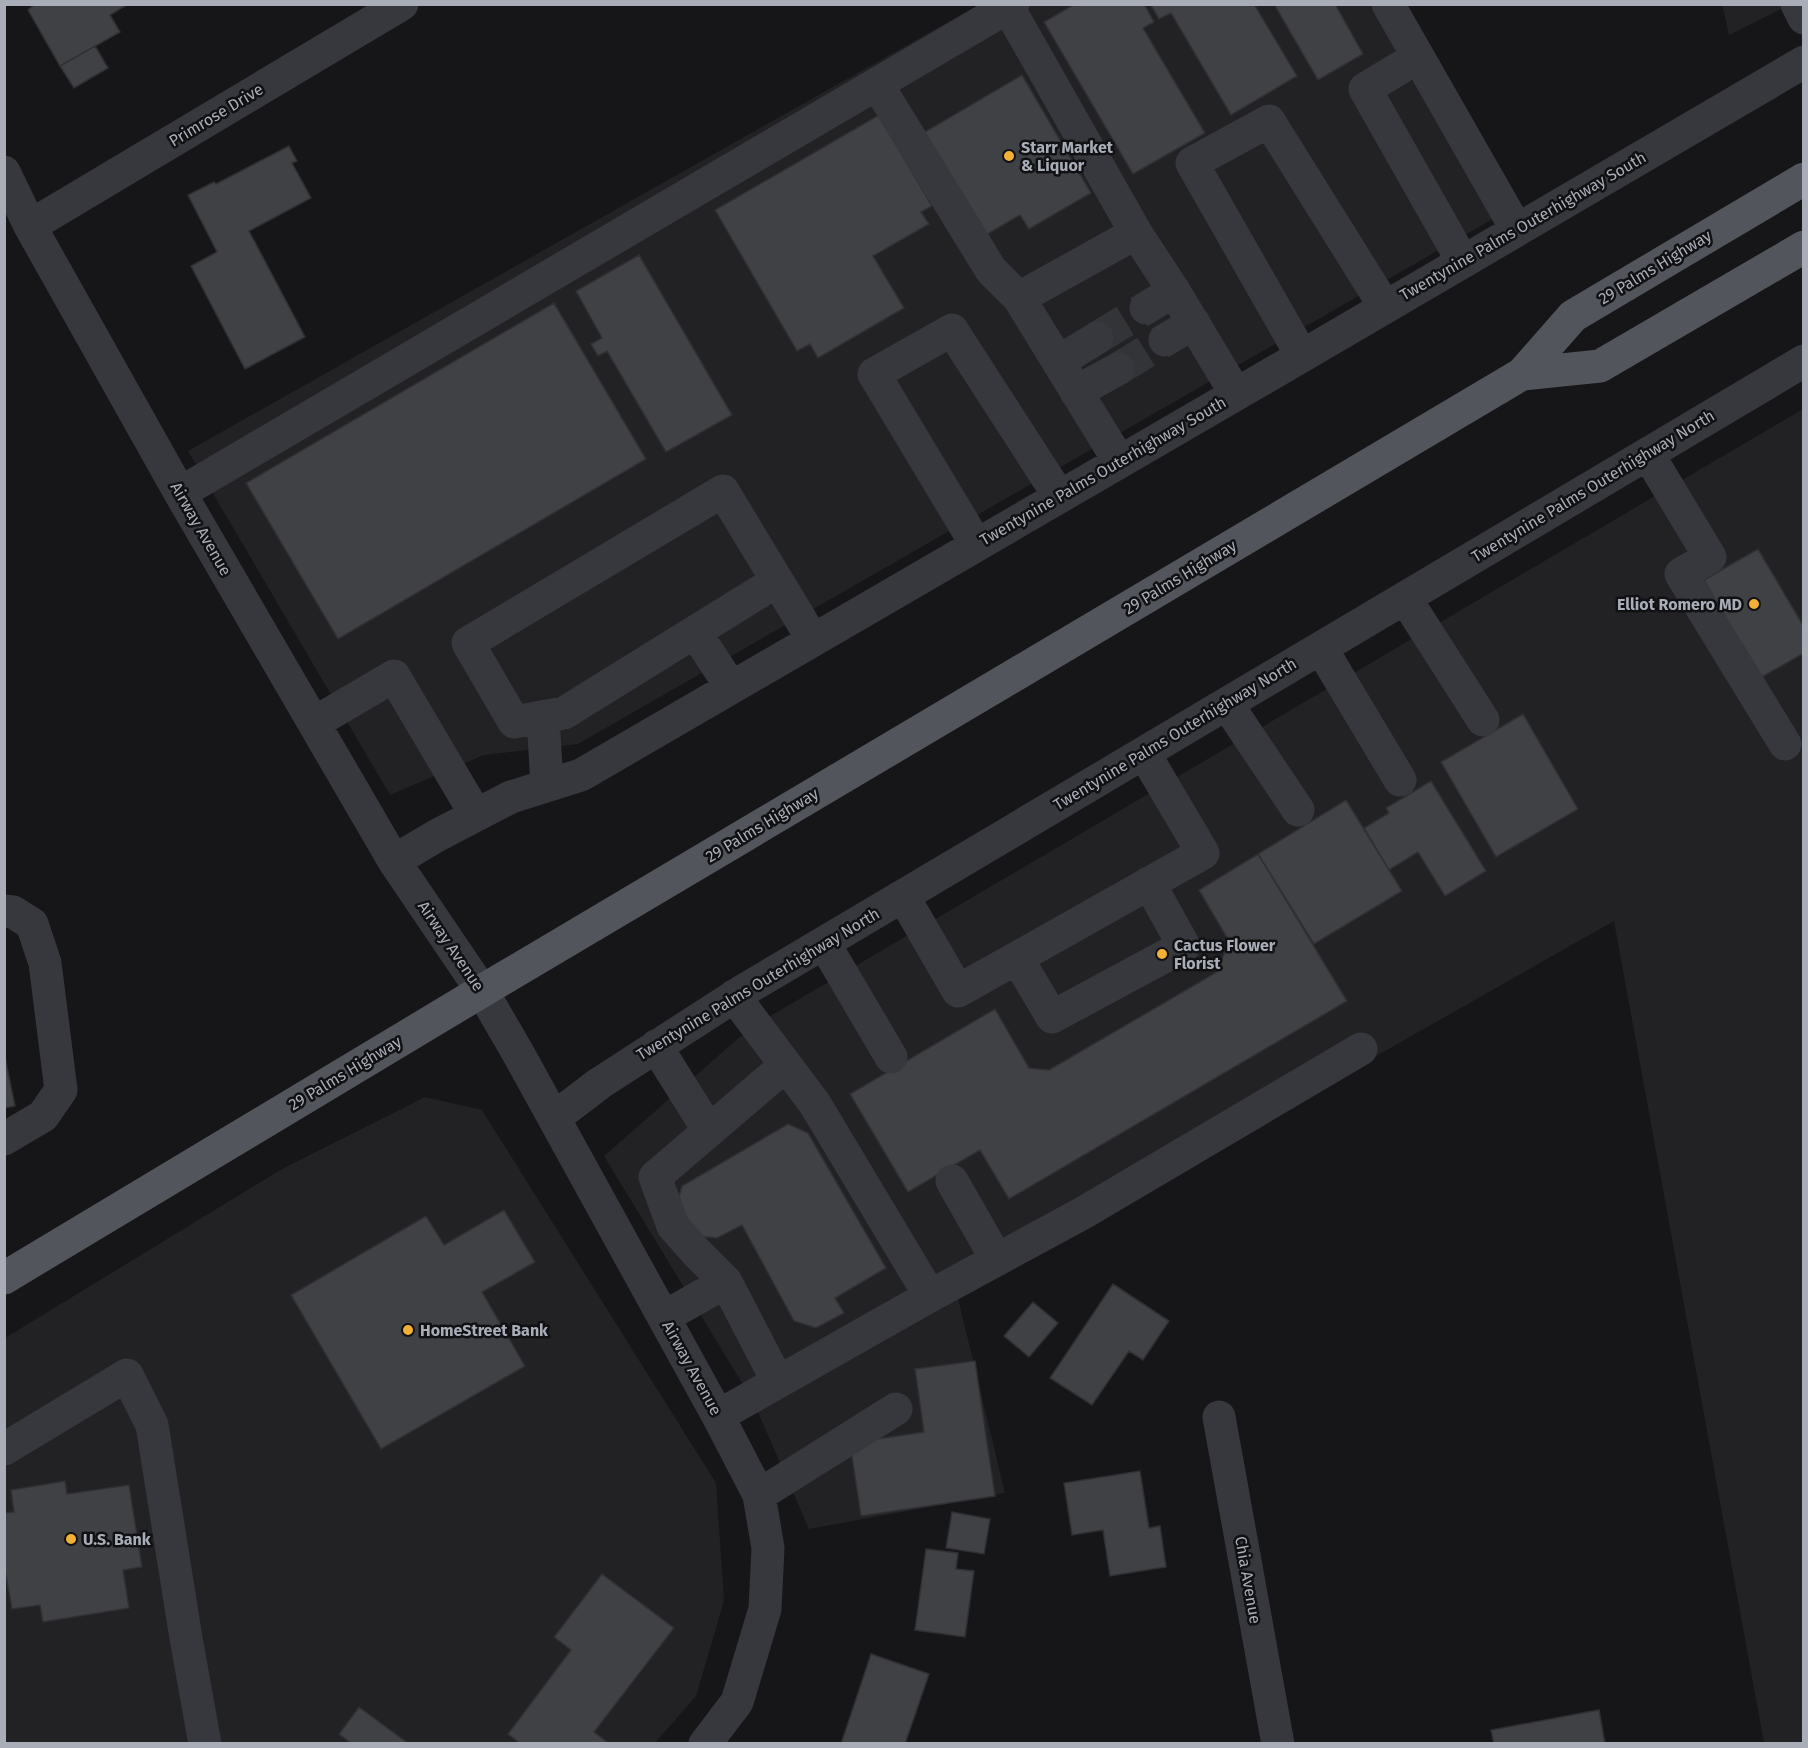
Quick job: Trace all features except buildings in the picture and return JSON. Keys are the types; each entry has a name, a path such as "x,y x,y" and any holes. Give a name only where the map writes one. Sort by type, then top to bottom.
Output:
{"main road":[{"name":"29 Palms Highway","path":"5,1278 482,991 1522,374 1573,316 1803,179"},
{"name":"29 Palms Highway","path":"1522,374 1600,366 1803,246"}],"street":[{"name":"Primrose Drive","path":"30,226 402,4"},
{"path":"1388,4 1517,230"},
{"path":"1797,4 1803,18"},
{"path":"180,493 1010,6 1136,232 1236,394"},
{"path":"1418,57 1365,89 1463,262"},
{"name":"Twentynine Palms Outerhighway South","path":"394,861 511,797 581,775 1803,62"},
{"path":"877,84 991,270 1019,298 1119,461"},
{"path":"1302,356 1192,163 1269,121 1385,307"},
{"name":"Airway Avenue","path":"4,172 30,226 180,493 394,861 482,991 664,1317 759,1496 768,1548 765,1609 737,1702 705,1743"},
{"path":"1019,298 1136,232"},
{"path":"1146,308 1174,291"},
{"path":"1165,340 1194,323"},
{"path":"976,544 874,374 952,330 1059,496"},
{"path":"1058,362 1097,338"},
{"name":"Twentynine Palms Outerhighway North","path":"554,1118 600,1083 734,996 1803,361"},
{"path":"1076,392 1118,369"},
{"path":"1648,454 1710,557 1681,574 1785,744"},
{"path":"777,581 564,713 514,722 468,643 723,491 813,640"},
{"path":"1405,598 1483,720"},
{"path":"695,632 731,687"},
{"path":"1321,648 1400,780"},
{"path":"314,723 393,676 476,815"},
{"path":"1227,704 1298,810"},
{"path":"543,717 547,785"},
{"path":"903,896 958,992 1203,853 1144,753"},
{"path":"1017,958 1052,1017 1184,946 1149,883"},
{"path":"4,911 13,912 32,924 45,963 61,1090 43,1116 4,1139"},
{"path":"824,943 891,1057"},
{"path":"734,996 815,1104 930,1296"},
{"path":"656,1046 709,1131"},
{"path":"718,1416 930,1296 1083,1213 1361,1049"},
{"path":"778,1382 726,1282 673,1226 655,1177 786,1065"},
{"path":"952,1181 997,1260"},
{"path":"664,1317 726,1282"},
{"path":"4,1449 127,1375 152,1425 205,1743"},
{"path":"759,1496 896,1409"},
{"name":"Chia Avenue","path":"1219,1417 1278,1743"}],"shaded area":[{"path":"1722,4 1789,5 1729,35"},
{"path":"978,5 1380,5 1505,212 578,744 484,755 390,795 188,451"},
{"path":"1803,409 1803,1743 1764,1743 1614,921 957,1294 1005,1493 809,1529 753,1401 604,1156 750,1028"},
{"path":"425,1097 482,1110 716,1483 724,1601 696,1696 655,1743 5,1744 5,1338 282,1169"}],"tunnel":[{"path":"1097,338 1146,308"},
{"path":"1118,369 1165,340"}],"place":[{"name":"Starr Market & Liquor","path":"1009,156"},
{"name":"Elliot Romero MD","path":"1754,604"},
{"name":"Cactus Flower Florist","path":"1162,954"},
{"name":"HomeStreet Bank","path":"408,1330"},
{"name":"U.S. Bank","path":"71,1539"}]}
